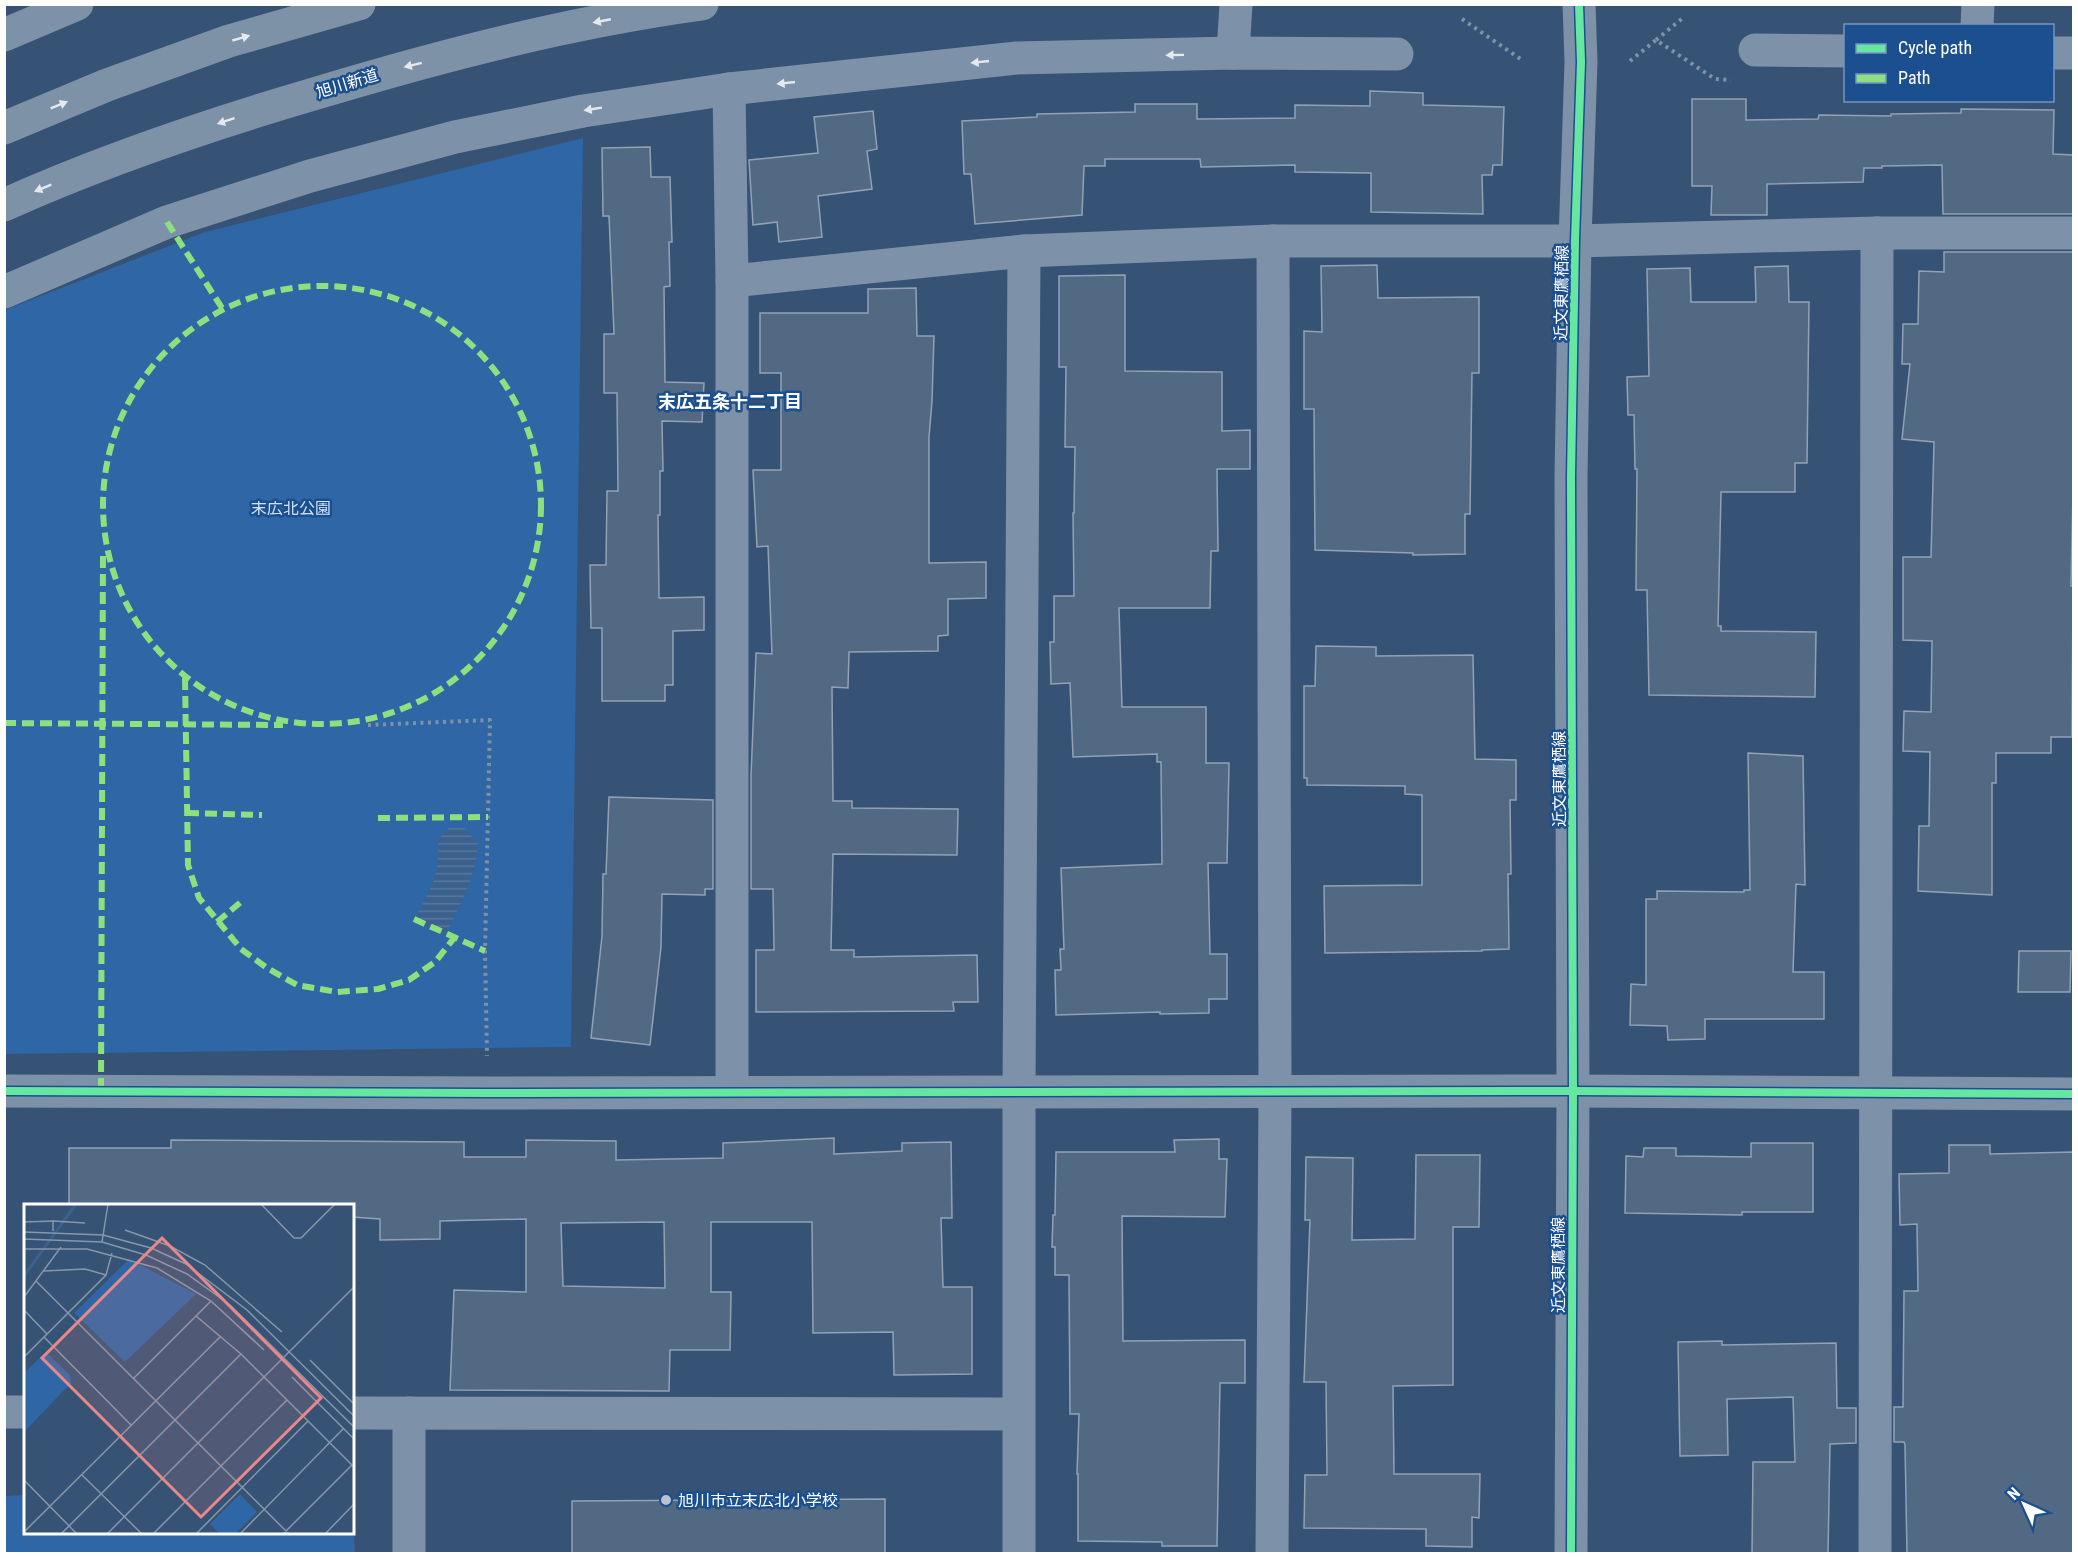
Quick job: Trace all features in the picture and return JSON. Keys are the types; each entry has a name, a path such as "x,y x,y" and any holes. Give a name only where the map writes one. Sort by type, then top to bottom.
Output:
{"highway":[{"path":"4,128 107,86 229,41 359,4"},
{"name":"旭川新道","path":"4,205 133,151 396,69 524,37 645,12 702,4"}],"street":[{"path":"4,35 77,4"},
{"path":"1233,53 1236,4"},
{"name":"近文東鷹栖線","path":"1571,1554 1573,1091 1571,477 1581,62 1579,4"},
{"path":"1977,24 1978,4"},
{"path":"1755,50 1844,51"},
{"path":"4,292 167,222 310,176 455,137 583,111 729,88 1017,58 1233,53 1397,54"},
{"path":"2054,53 2073,53"},
{"path":"729,88 732,281 732,1092"},
{"path":"1875,1554 1877,233"},
{"path":"732,281 1024,251 1273,241 1575,241 1877,233 2073,233"},
{"path":"1272,1554 1275,1093 1273,241"},
{"path":"1019,1554 1024,251"},
{"path":"4,1091 1275,1093 1573,1091 2073,1094"},
{"path":"4,1412 24,1412"},
{"path":"354,1413 1018,1414"},
{"path":"409,1413 410,1554"}],"path":[{"path":"1630,62 1684,17"},
{"path":"1462,19 1522,60"},
{"path":"1656,40 1715,80"},
{"path":"368,725 490,720 485,951 488,1093"}],"green space":[{"name":"末広北公園","path":"583,138 571,1047 5,1054 5,310 205,232"},
{"path":"24,1495 24,1534 351,1534 354,1536 355,1553 5,1553 5,1496"}],"shaded area":[{"path":"463,827 478,843 477,855 467,890 446,933 414,919 434,881 438,862 438,839 449,828"}],"building":[{"path":"1370,91 1423,93 1423,105 1504,107 1502,165 1493,165 1492,175 1482,175 1483,214 1371,212 1371,173 1295,172 1295,165 1201,167 1200,159 1105,159 1105,166 1084,166 1082,215 975,224 971,174 964,174 962,121 1037,117 1037,114 1135,112 1135,104 1197,104 1197,119 1295,118 1295,105 1370,106"},
{"path":"1692,99 1746,99 1746,120 1818,119 1819,115 1891,116 1891,114 1961,113 1961,109 2054,110 2053,154 2073,155 2073,214 1943,214 1942,165 1864,168 1863,182 1767,184 1767,215 1711,215 1712,186 1692,186"},
{"path":"873,111 877,149 867,151 872,189 818,196 822,237 779,242 777,222 753,225 749,160 818,153 814,117"},
{"path":"650,147 651,177 670,177 672,242 669,242 670,286 664,287 665,382 704,383 702,422 662,421 663,471 660,471 660,515 658,515 659,598 704,597 704,630 673,631 673,685 665,685 665,701 602,701 602,628 591,628 590,565 606,565 607,491 618,491 617,393 604,393 604,334 614,334 609,216 603,216 602,148"},
{"path":"1944,252 2073,252 2072,737 2051,737 2051,753 1996,753 1996,783 1992,783 1992,895 1918,891 1919,826 1929,826 1930,752 1903,751 1904,711 1931,712 1932,641 1903,640 1903,557 1931,557 1934,442 1902,439 1910,364 1902,364 1903,324 1918,324 1919,271 1944,272"},
{"path":"1377,265 1378,298 1479,297 1479,373 1472,373 1470,514 1465,514 1465,554 1413,555 1413,553 1315,550 1314,409 1304,409 1304,331 1322,332 1321,266"},
{"path":"1788,266 1789,302 1809,302 1807,463 1795,463 1795,492 1721,492 1718,626 1721,626 1721,631 1816,632 1815,697 1649,695 1647,590 1636,590 1637,469 1635,469 1634,415 1628,415 1627,377 1649,376 1647,269 1690,268 1691,302 1756,302 1755,267"},
{"path":"1125,275 1125,371 1222,372 1222,431 1250,430 1250,469 1217,469 1218,551 1211,551 1210,608 1119,608 1122,707 1206,707 1206,763 1229,763 1227,863 1208,863 1210,954 1227,954 1227,999 1209,999 1209,1013 1056,1015 1055,970 1061,970 1060,949 1064,949 1061,868 1162,864 1161,762 1157,762 1157,754 1073,757 1070,683 1051,684 1050,642 1054,642 1054,596 1074,596 1075,447 1065,447 1066,367 1059,367 1059,276"},
{"path":"916,288 917,336 934,336 929,437 929,563 986,562 986,598 948,599 948,635 938,636 938,651 849,652 848,688 832,687 833,801 852,801 852,808 958,809 957,855 833,854 831,950 854,950 854,957 977,955 978,1002 953,1002 954,1011 756,1012 756,950 774,950 773,889 751,889 751,776 756,653 772,654 768,546 757,547 753,470 781,470 781,373 760,373 760,313 868,313 868,289"},
{"path":"1316,646 1376,647 1376,656 1473,655 1475,759 1516,760 1516,800 1510,800 1509,949 1325,953 1324,886 1422,885 1422,795 1405,794 1405,786 1307,785 1307,778 1304,778 1304,686 1315,686"},
{"path":"1748,753 1803,756 1805,885 1796,884 1793,972 1824,972 1824,1019 1705,1019 1705,1039 1668,1040 1667,1026 1630,1025 1631,984 1646,985 1646,899 1657,899 1657,891 1744,892 1744,890 1750,890"},
{"path":"609,797 713,800 713,889 705,889 705,895 662,894 661,947 650,1045 591,1038 602,936 603,874 606,874"},
{"path":"2019,951 2071,951 2070,992 2018,992"},
{"path":"834,1138 834,1154 902,1151 902,1143 951,1142 952,1218 941,1218 943,1287 972,1287 972,1374 894,1375 893,1332 813,1333 812,1222 711,1222 711,1292 731,1292 730,1350 670,1350 669,1391 450,1390 454,1290 526,1292 526,1219 440,1221 440,1239 380,1240 380,1219 354,1217 354,1204 69,1204 69,1148 171,1148 171,1140 464,1142 464,1157 526,1157 526,1140 616,1141 616,1160 723,1158 723,1143","holes":["664,1222 665,1288 563,1286 561,1223"]},
{"path":"1219,1139 1219,1159 1227,1159 1225,1217 1122,1216 1123,1341 1245,1340 1245,1383 1220,1383 1217,1546 1162,1546 1162,1542 1078,1541 1079,1414 1070,1414 1069,1275 1055,1275 1055,1247 1052,1247 1056,1152 1175,1152 1174,1140"},
{"path":"1751,1143 1813,1143 1813,1212 1742,1212 1742,1215 1625,1213 1626,1156 1643,1157 1644,1148 1676,1148 1676,1156 1751,1157"},
{"path":"1949,1145 1990,1145 1990,1154 2073,1152 2073,1554 1907,1554 1905,1445 1904,1442 1894,1442 1894,1407 1903,1407 1904,1291 1918,1291 1917,1224 1900,1225 1899,1174 1949,1173"},
{"path":"1416,1155 1480,1155 1479,1227 1453,1227 1453,1385 1393,1386 1394,1474 1480,1474 1479,1518 1472,1517 1472,1547 1426,1546 1426,1529 1304,1528 1305,1475 1327,1475 1326,1382 1304,1382 1310,1220 1305,1220 1306,1157 1353,1158 1352,1240 1415,1239"},
{"path":"1722,1341 1722,1345 1836,1343 1837,1408 1856,1408 1856,1443 1830,1444 1828,1554 1752,1554 1753,1462 1795,1462 1793,1397 1727,1399 1728,1455 1680,1456 1678,1342"},
{"path":"885,1499 885,1554 572,1554 572,1501"}],"marked path":[{"path":"167,222 222,308"},
{"path":"322,286 365,290 406,303 444,323 477,350 504,383 524,421 537,462 541,505 537,548 524,589 504,627 477,660 444,687 406,707 365,720 322,724 279,720 238,707 200,687 167,660 140,627 120,589 107,548 103,505 107,462 120,421 140,383 167,350 200,323 238,303 279,290 322,286"},
{"path":"101,1090 103,553"},
{"path":"185,678 188,865 199,898 241,949 267,968 297,985 337,992 378,989 409,980 435,962 455,937"},
{"path":"4,723 283,725"},
{"path":"187,813 262,815"},
{"path":"378,818 488,817"},
{"path":"217,922 241,902"},
{"path":"414,919 485,951"}],"cycle path":[{"path":"1571,1554 1573,1091 1571,477 1581,62 1579,4"},
{"path":"4,1091 488,1093 1573,1091 2074,1094"}],"place":[{"name":"旭川市立末広北小学校","path":"666,1500"}],"district":[{"name":"末広五条十二丁目","path":"730,402"}]}
